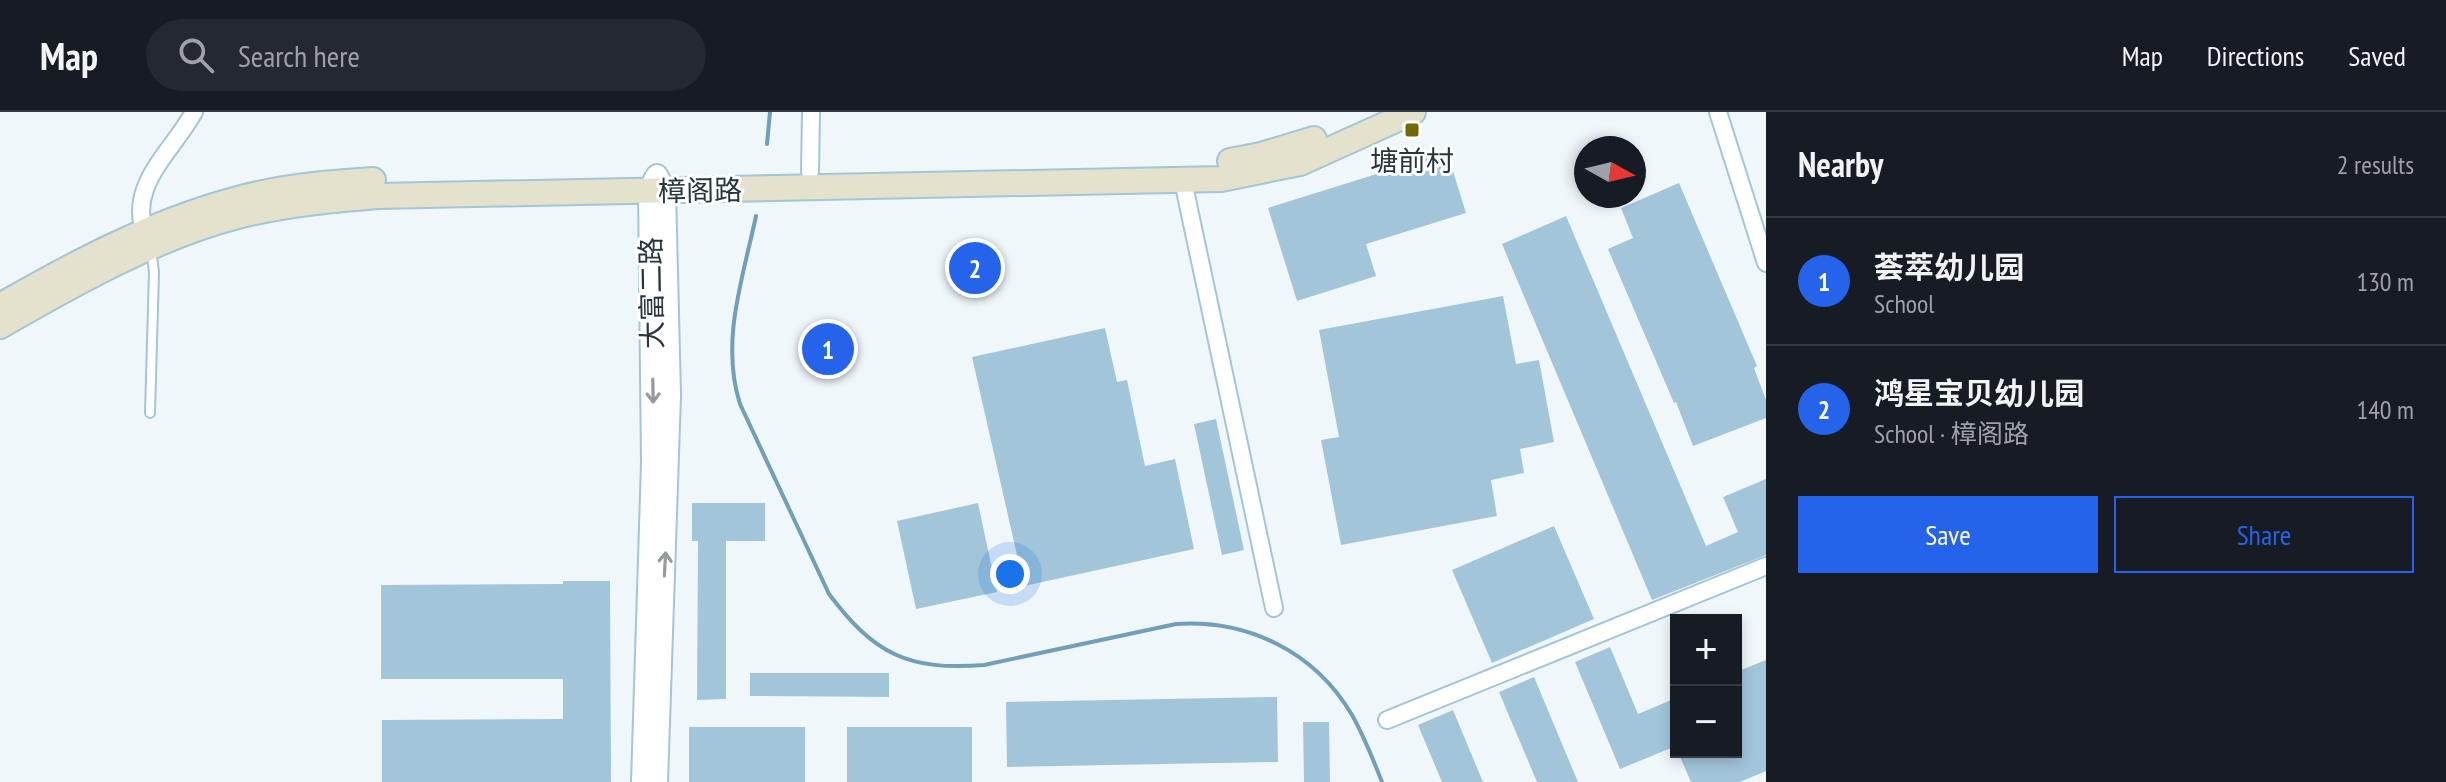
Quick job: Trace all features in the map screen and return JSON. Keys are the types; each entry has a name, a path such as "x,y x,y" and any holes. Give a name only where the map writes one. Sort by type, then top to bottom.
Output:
{"main road":[{"name":"樟阁路","path":"657,185 810,172 1222,162 1296,146 1375,112"},
{"name":"樟阁路","path":"0,306 75,265 148,241 193,231 238,216 325,200 657,185 1221,179 1300,163 1413,112"},
{"name":"樟阁路","path":"0,326 148,241"}],"street":[{"path":"148,241 140,201 158,160 184,130 194,112"},
{"path":"810,172 811,112"},
{"path":"1718,112 1766,263"},
{"path":"1183,181 1274,608"},
{"name":"大富二路","path":"642,782 653,449 657,185"},
{"name":"大富二路","path":"657,185 670,395 657,782"},
{"path":"1387,720 1766,566"}],"lane":[{"path":"148,241 154,272 150,413"}],"building":[{"path":"1447,152 1466,213 1366,244 1376,276 1297,301 1268,208"},
{"path":"1679,183 1757,366 1754,368 1766,400 1766,418 1693,446 1608,249 1633,238 1621,208 1646,208 1646,197"},
{"path":"1566,216 1706,546 1738,532 1723,497 1766,479 1766,555 1652,600 1502,244"},
{"path":"1503,296 1516,364 1539,360 1554,442 1520,449 1524,473 1491,480 1497,516 1341,545 1321,440 1339,437 1319,330"},
{"path":"1105,328 1117,382 1127,380 1145,466 1175,459 1194,549 1024,586 972,357"},
{"path":"1216,419 1244,550 1222,555 1194,424"},
{"path":"692,503 765,503 765,541 726,541 726,699 697,700 698,541 692,541"},
{"path":"978,503 997,592 916,609 897,521"},
{"path":"1554,526 1594,619 1492,663 1452,570"},
{"path":"563,581 610,581 611,782 382,782 382,720 563,719 563,679 381,679 381,585 563,584"},
{"path":"1610,647 1638,714 1670,701 1670,748 1620,769 1575,662"},
{"path":"1766,660 1766,771 1740,782 1691,782 1681,758 1742,758 1742,670"},
{"path":"750,673 889,673 889,697 750,696"},
{"path":"1534,677 1578,782 1537,782 1499,692"},
{"path":"1277,697 1278,762 1007,767 1006,702"},
{"path":"1453,710 1483,782 1442,782 1418,725"},
{"path":"1303,722 1329,722 1330,782 1304,782"},
{"path":"689,727 805,727 805,782 689,782"},
{"path":"847,727 972,727 972,782 847,782"}],"waterway":[{"path":"767,144 770,112"},
{"path":"756,216 733,333 734,380 740,404 829,594 862,631 878,644 913,661 957,666 984,665 1176,624 1229,627 1254,634 1299,657 1337,693 1352,715 1382,782"}],"place":[{"name":"塘前村","path":"1412,130"},
{"name":"鸿星宝贝幼儿园","path":"975,268"},
{"name":"荟萃幼儿园","path":"828,349"}]}
